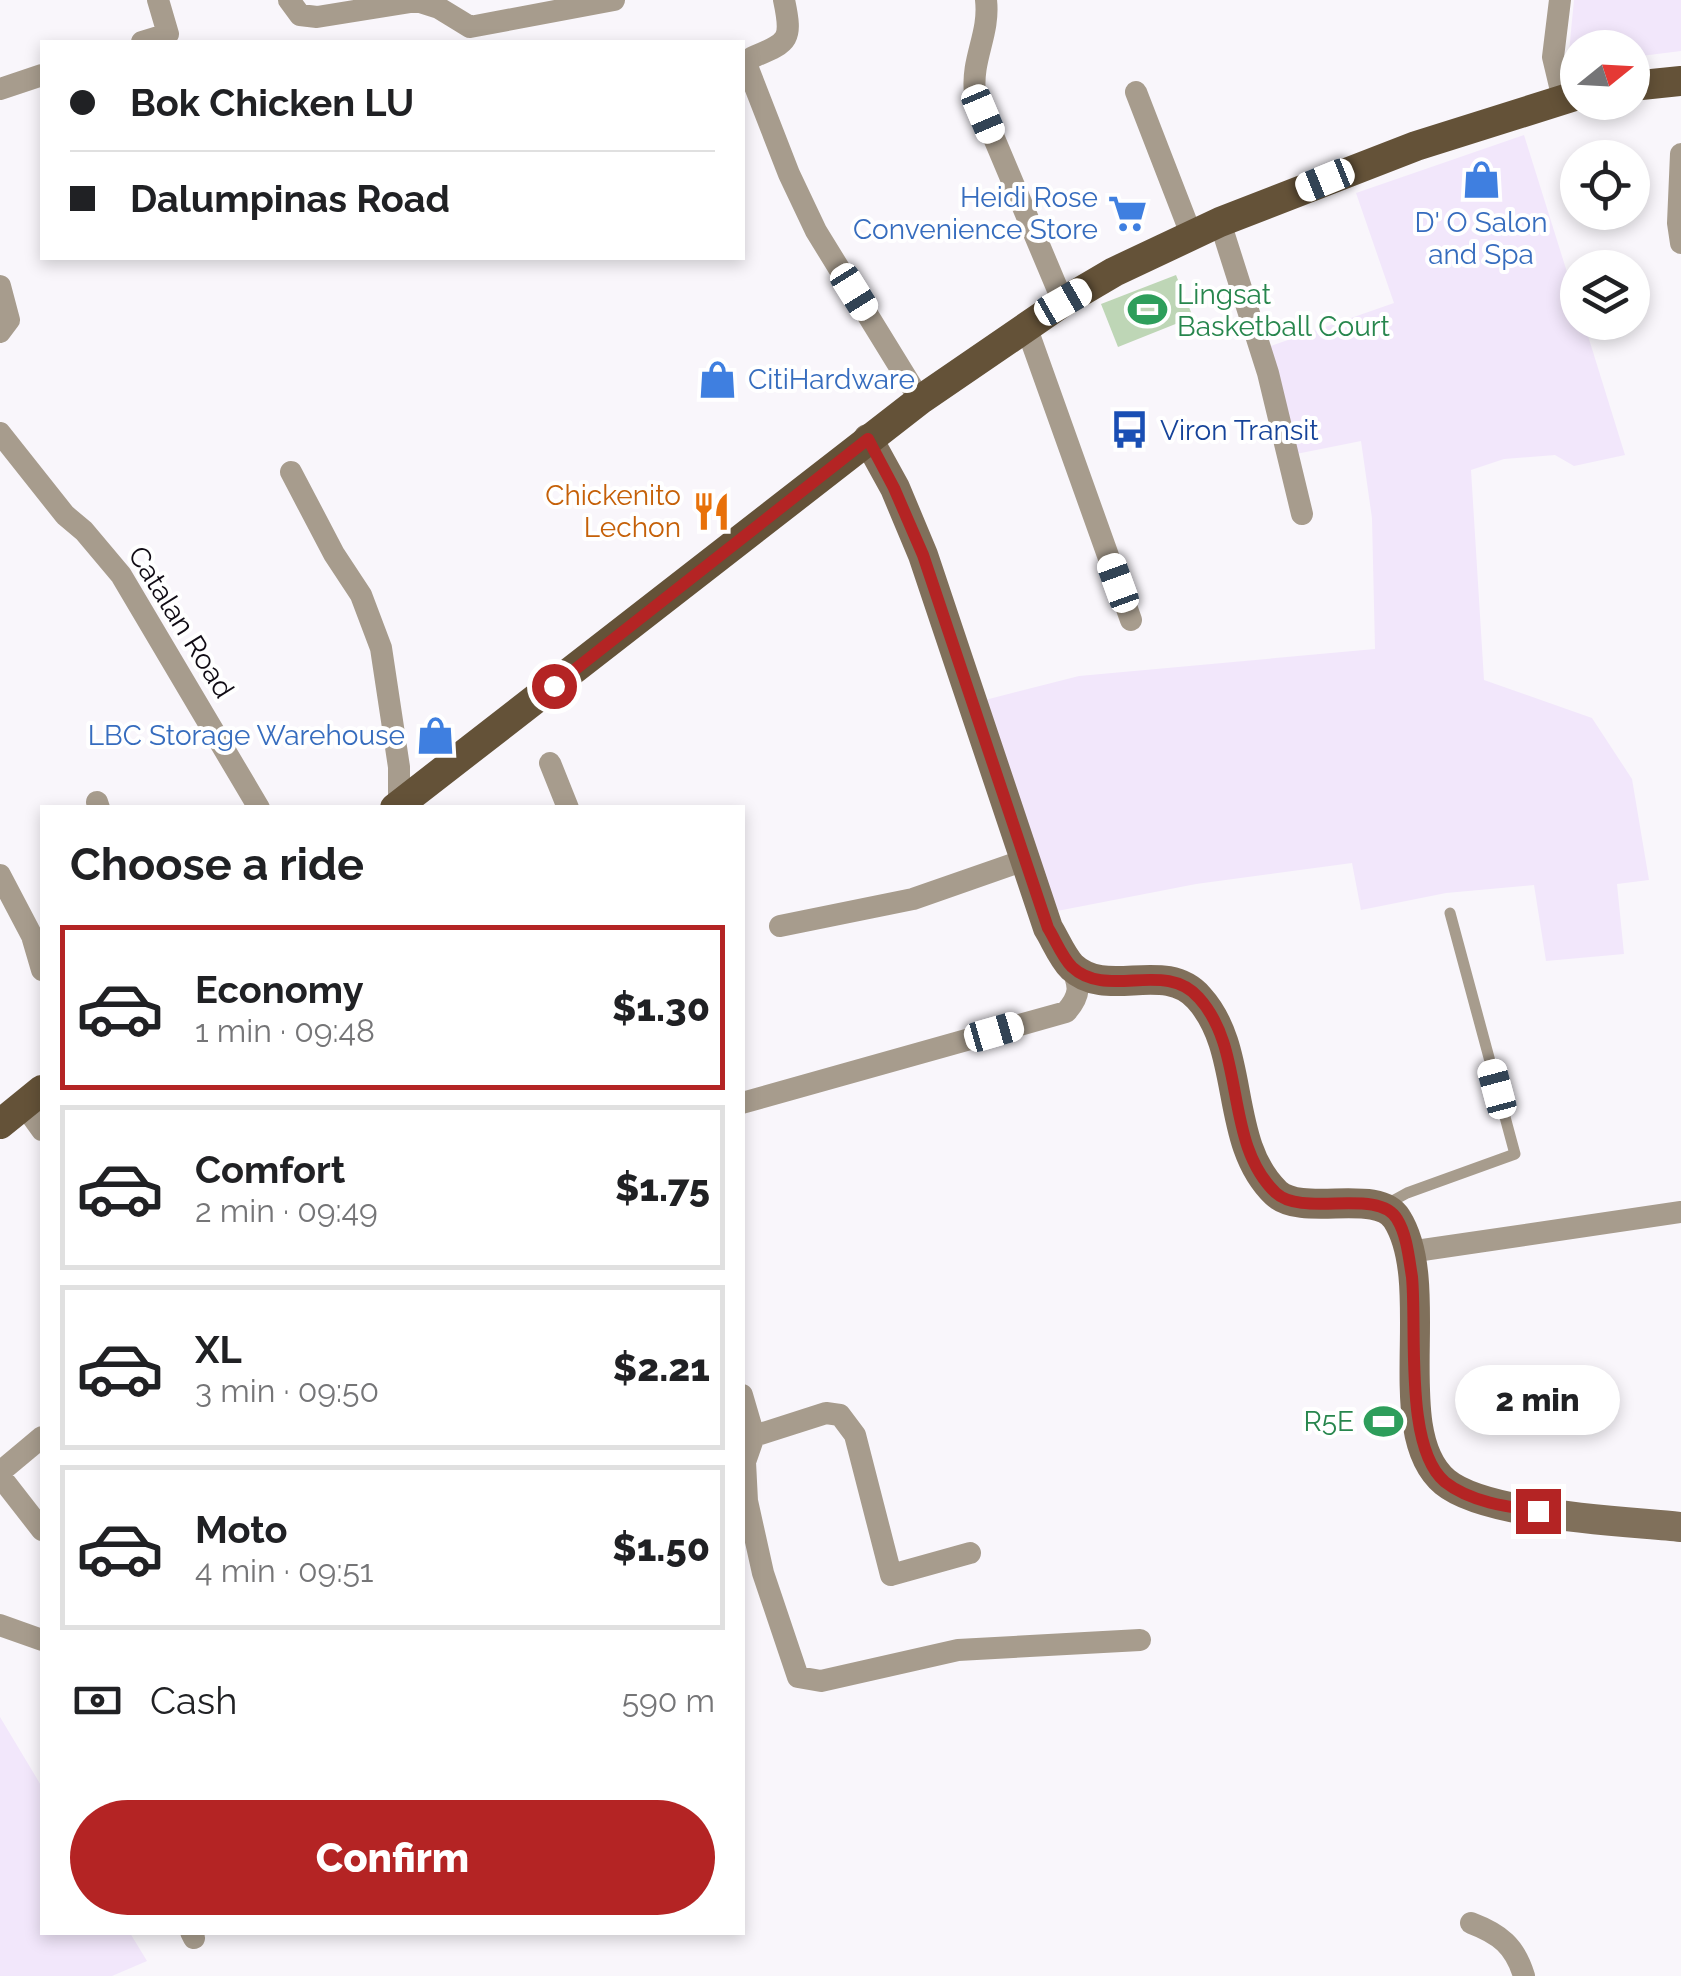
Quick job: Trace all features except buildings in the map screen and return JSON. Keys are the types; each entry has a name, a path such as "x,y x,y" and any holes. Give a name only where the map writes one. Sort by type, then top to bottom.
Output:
{"main road":[{"path":"1650,84 1681,81"},
{"path":"398,805 868,439 1063,302 1114,272 1220,222 1360,166 1560,100"}],"street":[{"path":"148,40 168,34 158,0"},
{"path":"289,0 300,15 317,17 417,1 439,8 470,27 522,8 614,0"},
{"path":"784,0 790,29 787,38 781,45 750,58 747,66 816,231 920,400"},
{"path":"986,0 988,16 972,71 975,93 1063,302"},
{"path":"1560,0 1553,58 1560,74"},
{"path":"0,89 40,76"},
{"path":"1136,92 1192,234"},
{"path":"1681,154 1681,243"},
{"path":"1220,222 1268,372 1302,514"},
{"path":"0,286 9,320 0,332"},
{"path":"1026,326 1131,620"},
{"name":"Catalan Road","path":"0,432 65,515 121,575 257,805"},
{"path":"745,1102 1066,1012 1079,994 1071,966 1048,928 923,555 868,439"},
{"path":"291,472 360,595 381,648 399,768 397,805"},
{"path":"550,764 567,805"},
{"path":"780,926 914,899 1025,860"},
{"path":"0,875 32,936 40,963"},
{"path":"1071,966 1087,975 1116,981 1162,978 1183,985 1198,996 1216,1025 1246,1140 1261,1174 1279,1196 1308,1203 1383,1206 1397,1217 1409,1252 1416,1316 1420,1440 1445,1482 1502,1506 1681,1527"},
{"path":"22,1106 40,1128"},
{"path":"1409,1252 1681,1212"},
{"path":"745,1405 754,1436 745,1462 747,1501 763,1573 798,1677 820,1680 958,1650 1140,1640"},
{"path":"754,1436 826,1413 840,1415 855,1435 891,1575 970,1553"},
{"path":"40,1439 0,1474 40,1527"},
{"path":"0,1626 40,1639"},
{"path":"1471,1924 1504,1939 1517,1955 1524,1976"}],"lane":[{"path":"1383,1206 1406,1193 1516,1154 1450,913"}],"shaded area":[{"path":"1574,0 1681,0 1681,51 1650,55 1650,30 1571,30"},
{"path":"1524,135 1560,250 1560,340 1589,340 1625,455 1574,466 1555,455 1504,459 1471,470 1484,680 1592,718 1632,779 1649,880 1617,884 1624,954 1546,961 1534,885 1446,893 1361,910 1352,863 1196,884 1052,912 985,700 1079,676 1375,649 1372,518 1361,441 1296,454 1265,348 1394,303 1356,193"},
{"path":"0,1717 40,1784 40,1935 131,1935 147,1961 112,1976 0,1976"}],"green space":[{"name":"Lingsat Basketball Court","path":"1176,275 1193,317 1118,347 1101,304"}],"place":[{"name":"D' O Salon and Spa","path":"1481,180"},
{"name":"Heidi Rose Convenience Store","path":"1128,213"},
{"name":"Lingsat Basketball Court","path":"1147,310"},
{"name":"CitiHardware","path":"718,379"},
{"name":"Viron Transit","path":"1130,430"},
{"name":"Chickenito Lechon","path":"711,511"},
{"name":"LBC Storage Warehouse","path":"435,735"},
{"name":"R5E","path":"1384,1421"}],"route":[{"path":"554,686 868,439 923,555 1048,928 1071,966 1087,975 1116,981 1162,978 1183,985 1198,996 1212,1016 1229,1064 1246,1140 1261,1174 1279,1196 1308,1203 1383,1206 1397,1217 1409,1252 1416,1316 1417,1412 1420,1440 1428,1459 1445,1482 1472,1495 1502,1506 1538,1511"}]}
